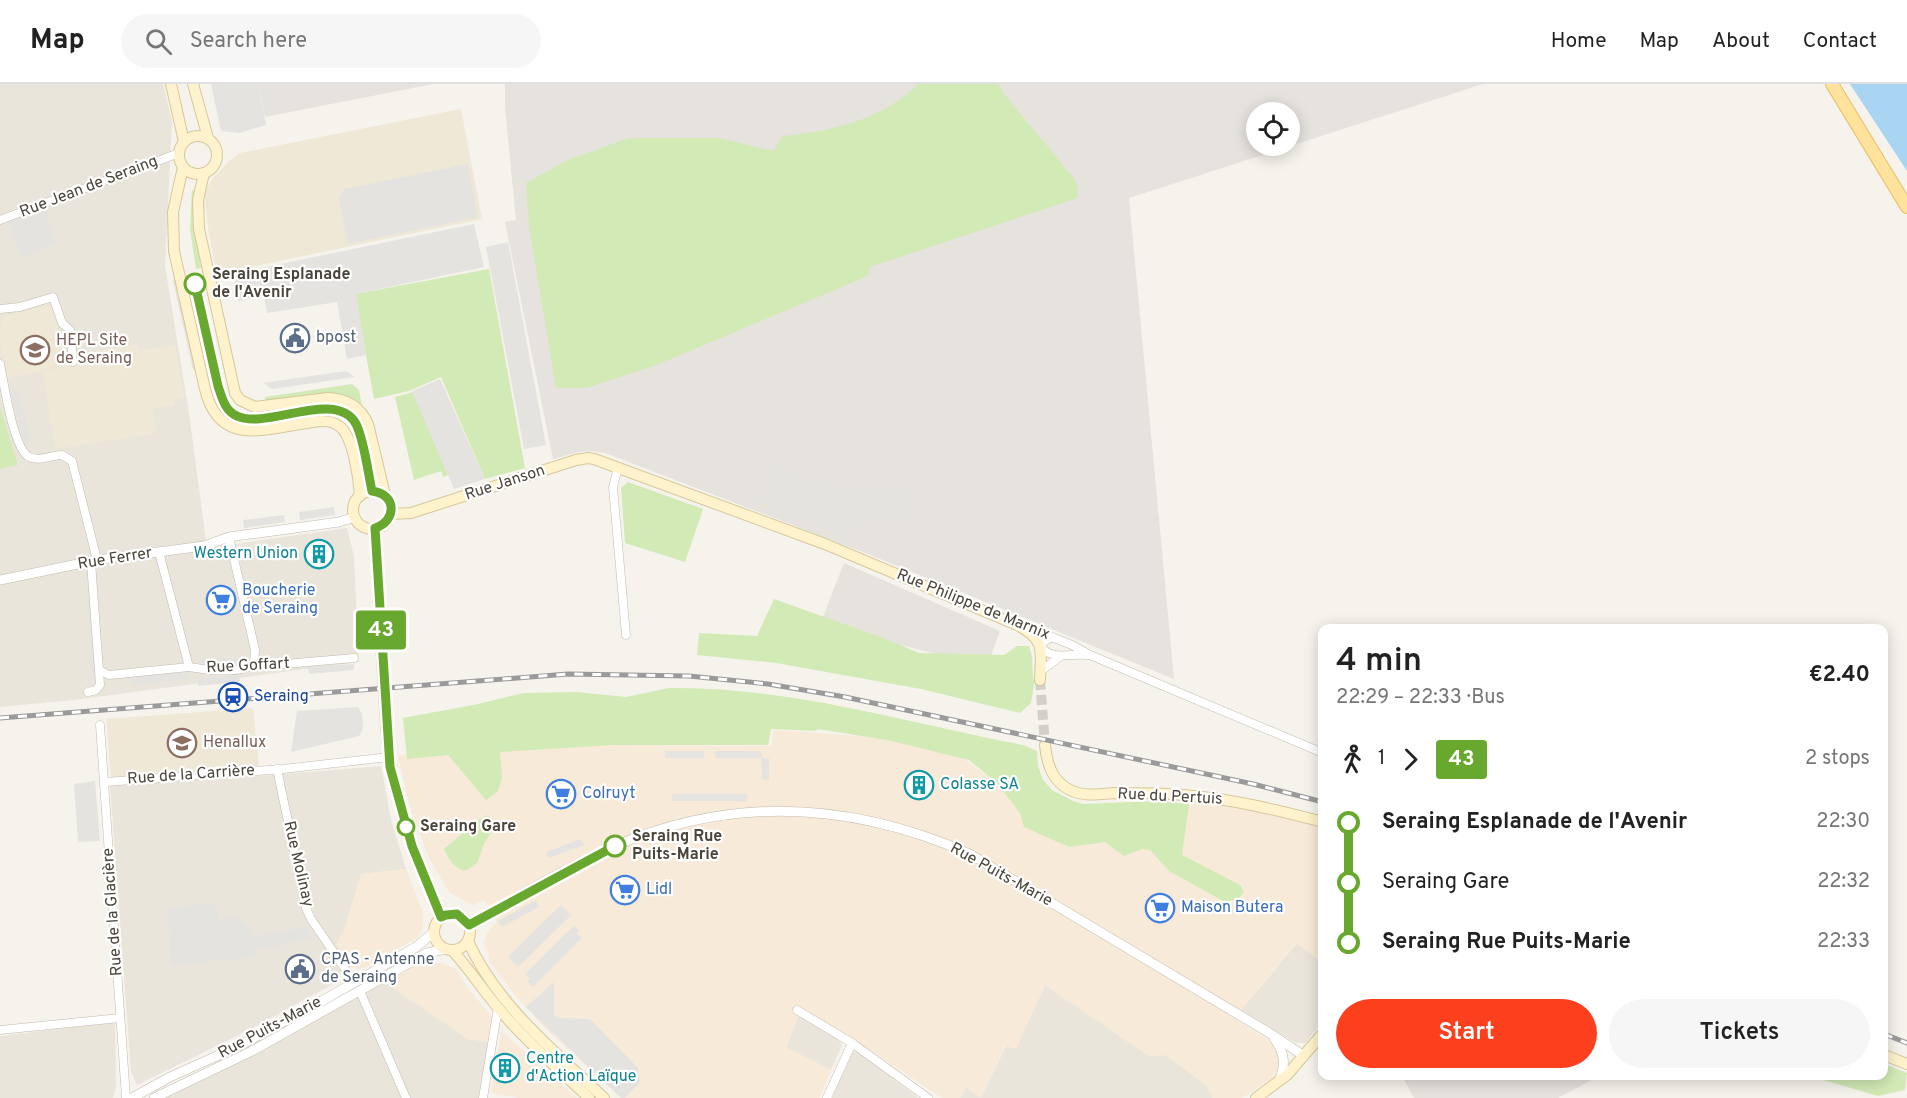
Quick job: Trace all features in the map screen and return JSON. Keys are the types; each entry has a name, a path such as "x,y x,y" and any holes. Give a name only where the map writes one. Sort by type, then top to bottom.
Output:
{"main road":[{"path":"171,84 184,142"},
{"path":"194,84 207,138 215,146 217,158 215,165 204,173 192,173 183,167 179,153 184,142 194,136 207,138"},
{"path":"1832,84 1907,207"},
{"path":"183,167 173,212 174,251 212,411 219,420 237,430 249,431 319,421 331,422 339,426 349,439 360,496"},
{"path":"204,173 198,200 199,229 235,393 240,400 255,407 328,398 339,398 350,402 364,416 368,424 385,495 390,502 391,514 385,524 375,528 365,527 355,517 354,505 360,496 372,491 385,495"},
{"name":"Rue Janson","path":"391,514 411,513 584,458 618,467"},
{"name":"Rue Philippe de Marnix","path":"618,467 825,544 1017,625"},
{"path":"375,528 389,757 399,805 412,846 441,917"},
{"path":"1017,625 1031,632 1041,647 1041,676"},
{"name":"Rue du Pertuis","path":"1045,745 1046,760 1054,778 1072,791 1090,794 1147,793 1220,798 1318,821"},
{"path":"449,950 460,948 468,941 470,933 469,925 457,914 441,917 435,926 434,932 438,945 449,950 466,965 498,1008 530,1043 590,1098"},
{"path":"468,941 510,1006 604,1098"},
{"path":"1256,1098 1279,1082 1318,1039"},
{"path":"1888,1057 1907,1064"}],"street":[{"name":"Rue Jean de Seraing","path":"0,220 179,153"},
{"path":"0,309 20,307 53,297 62,322 70,330 73,362"},
{"path":"0,364 4,392 21,449 33,458 42,459 62,455 72,461 94,561 99,688 88,692"},
{"path":"618,467 613,487 626,635"},
{"path":"254,663 255,650 229,537 339,522 355,517"},
{"name":"Rue Ferrer","path":"0,580 94,561 204,546 229,537"},
{"name":"Rue Goffart","path":"159,552 189,667 239,670 248,668 254,663 262,666 354,658"},
{"name":"Rue Philippe de Marnix","path":"1017,625 1080,648 1089,655 1318,751"},
{"path":"1052,637 1043,642 1041,647 1047,653 1061,656 1089,655"},
{"path":"1041,676 1061,656"},
{"path":"99,670 109,675 189,667"},
{"name":"Rue de la Glacière","path":"100,725 126,1098"},
{"name":"Rue de la Carrière","path":"105,782 277,769 389,757"},
{"name":"Rue Molinay","path":"277,769 308,913 357,987 406,1098"},
{"name":"Rue Puits-Marie","path":"469,925 597,854 665,828 713,817 756,812 795,811 850,816 917,833 970,854 1304,1056"},
{"name":"Rue Puits-Marie","path":"154,1098 252,1051 357,987 434,932"},
{"name":"Rue Puits-Marie","path":"132,1098 170,1077 241,1046 427,953 449,950"},
{"path":"483,1098 498,1008"},
{"path":"797,1010 852,1043 928,1098"},
{"path":"0,1030 120,1018"},
{"path":"1274,1036 1283,1055 1284,1065 1279,1082"},
{"path":"826,1098 852,1043"}],"shaded area":[{"path":"0,84 163,84 172,122 165,266 189,413 207,548 347,528 354,556 359,662 74,700 0,707"},
{"path":"211,84 258,84 266,125 239,133 221,131"},
{"path":"258,84 433,84 265,117"},
{"path":"505,84 1483,84 1300,143 1300,102 1246,102 1246,156 1259,156 1129,198 1174,679 873,556 605,453 579,452 553,459 505,222 516,220 505,108"},
{"path":"461,109 482,219 217,274 204,193 213,178 240,153"},
{"path":"468,164 478,217 348,244 339,197 344,189"},
{"path":"45,208 56,244 22,257 8,222"},
{"path":"474,224 484,267 356,294 366,355 347,359 337,302 267,313 264,297 239,301 232,274"},
{"path":"508,242 546,445 524,449 486,247"},
{"path":"175,280 196,369 193,370 173,281"},
{"name":"HEPL Site de Seraing","path":"51,305 58,329 64,330 69,362 42,371 7,378 0,338 2,316"},
{"path":"137,345 140,351 175,345 184,397 174,399 175,405 153,408 156,433 55,449 43,372 71,364 84,353"},
{"path":"346,371 355,377 272,389 263,383"},
{"path":"440,379 485,479 454,489 412,391"},
{"path":"17,391 32,441 25,443 10,393"},
{"path":"776,467 835,490 913,492 912,518 854,517 847,534 762,502"},
{"path":"334,507 335,515 300,520 299,512"},
{"path":"284,515 285,522 244,528 243,520"},
{"path":"844,563 1000,631 987,667 893,643 823,617"},
{"path":"88,579 96,682 93,682"},
{"path":"199,659 240,659 239,666 199,666"},
{"path":"354,664 354,670 309,674 308,667"},
{"path":"187,672 188,679 133,685 132,677"},
{"path":"239,675 240,682 198,686 198,679"},
{"path":"358,707 362,714 363,728 359,736 291,752 297,711"},
{"name":"Henallux","path":"253,708 259,766 111,777 106,719"},
{"path":"773,730 890,738 957,754 1025,803 1126,835 1233,904 1233,890 1179,855 1189,801 1247,809 1318,827 1318,959 1296,943 1241,1010 1236,1020 1272,1042 1280,1051 1281,1067 1276,1076 1242,1098 1213,1098 1206,1085 1166,1055 1149,1056 1045,985 1016,1049 1005,1046 980,1098 966,1087 960,1098 942,1098 861,1044 800,1009 786,1047 831,1070 819,1098 621,1098 545,1028 515,995 489,961 484,944 487,933 497,922 485,900 472,905 449,892 429,858 409,804 398,755 595,745 772,746"},
{"path":"665,751 704,751 704,758 665,758"},
{"path":"715,751 761,751 762,758 769,758 769,780 762,779 761,758 715,758"},
{"path":"381,766 391,820 406,869 361,874 346,925 337,945 351,967 338,974 337,982 249,1030 137,1085 131,1072 110,785"},
{"path":"95,781 100,841 78,842 74,784"},
{"path":"672,794 747,794 747,801 672,801"},
{"path":"581,839 584,845 549,858 546,852"},
{"path":"406,869 423,913 423,927 417,938 364,968 351,967 336,945 346,925 361,874"},
{"path":"536,900 539,907 502,927 498,921"},
{"path":"214,903 219,920 236,917 249,926 253,937 306,927 311,938 255,950 256,957 171,965 168,908"},
{"path":"561,905 571,915 518,967 508,957"},
{"path":"574,926 579,931 577,934 582,938 533,987 527,981 530,979 525,974"},
{"path":"1297,943 1318,959 1318,1027 1305,1043 1296,1043 1241,1010"},
{"path":"440,963 456,969 469,990 493,1018 489,1042 468,1039 383,981 413,964"},
{"path":"383,981 468,1039 489,1042 479,1098 161,1098"},
{"path":"554,982 554,1014 558,1018 590,1019 638,1068 640,1082 625,1098 621,1098 526,1007"},
{"path":"1045,985 1149,1056 1166,1055 1206,1085 1213,1098 960,1098 966,1087 981,1097 1006,1046 1016,1048"},
{"path":"798,1016 839,1040 842,1045 831,1070 786,1048"},
{"path":"115,1022 116,1088 113,1098 0,1098 0,1036"},
{"path":"501,1031 577,1098 519,1098 491,1093"},
{"path":"853,1052 858,1052 918,1098 832,1098"},
{"path":"1404,1080 1592,1080 1558,1098 1414,1098"}],"green space":[{"path":"918,84 998,84 1073,177 1078,186 1078,198 870,267 868,276 654,366 586,388 556,388 529,227 526,183 568,160 629,138 719,138 773,151 783,136 819,131 855,122 889,106"},
{"path":"192,190 195,191 195,226 201,268 196,269 190,229"},
{"path":"489,269 525,468 485,479 441,377 409,391 374,399 355,294"},
{"path":"352,384 359,390 362,406 356,402 266,403 265,397"},
{"path":"413,392 448,475 443,477 441,471 414,480 395,397"},
{"path":"0,407 18,465 0,469"},
{"path":"628,482 703,509 685,562 625,543 621,488"},
{"path":"774,599 919,653 1004,655 1017,646 1029,646 1033,679 1035,679 1031,703 1020,713 921,689 776,663 697,655 699,633 757,636"},
{"path":"669,688 713,689 802,699 1023,745 1037,751 1038,766 1043,780 1052,790 1073,801 1083,804 1158,801 1189,804 1182,855 1240,885 1244,892 1238,899 1225,902 1169,871 1150,850 1142,849 1124,856 1105,842 1069,847 1024,827 1020,813 997,783 969,760 887,740 818,729 815,731 771,729 768,745 613,745 500,752 502,777 498,791 486,800 448,755 407,759 403,718 524,693 576,692 626,697"},
{"path":"488,815 495,825 475,865 464,871 452,862 444,849 479,819"},
{"path":"1888,1066 1907,1073 1905,1090 1878,1096 1824,1080 1888,1080"}],"water":[{"path":"1850,84 1907,84 1907,171"}],"tunnel":[{"path":"1040,680 1045,745"}],"railway":[{"path":"0,718 568,674 689,676 768,684 845,697 1253,784 1318,801"},
{"path":"1888,1036 1907,1043"}],"bus line":[{"name":"43","path":"195,284 218,386 228,410 236,416 250,420 325,409 342,411 355,422 372,491 385,495 390,502 391,514 388,521 375,528 390,767 405,826 441,917 457,914 469,925 615,846"}],"place":[{"name":"Seraing Esplanade de l'Avenir","path":"195,284"},
{"name":"bpost","path":"295,338"},
{"name":"HEPL Site de Seraing","path":"35,350"},
{"name":"Western Union","path":"319,554"},
{"name":"Boucherie de Seraing","path":"221,600"},
{"name":"Seraing","path":"233,697"},
{"name":"Henallux","path":"182,743"},
{"name":"Colasse SA","path":"919,785"},
{"name":"Colruyt","path":"561,794"},
{"name":"Seraing Gare","path":"406,827"},
{"name":"Seraing Rue Puits-Marie","path":"615,846"},
{"name":"Lidl","path":"625,890"},
{"name":"Maison Butera","path":"1160,908"},
{"name":"CPAS - Antenne de Seraing","path":"300,969"},
{"name":"Centre d'Action Laïque","path":"505,1068"}]}
